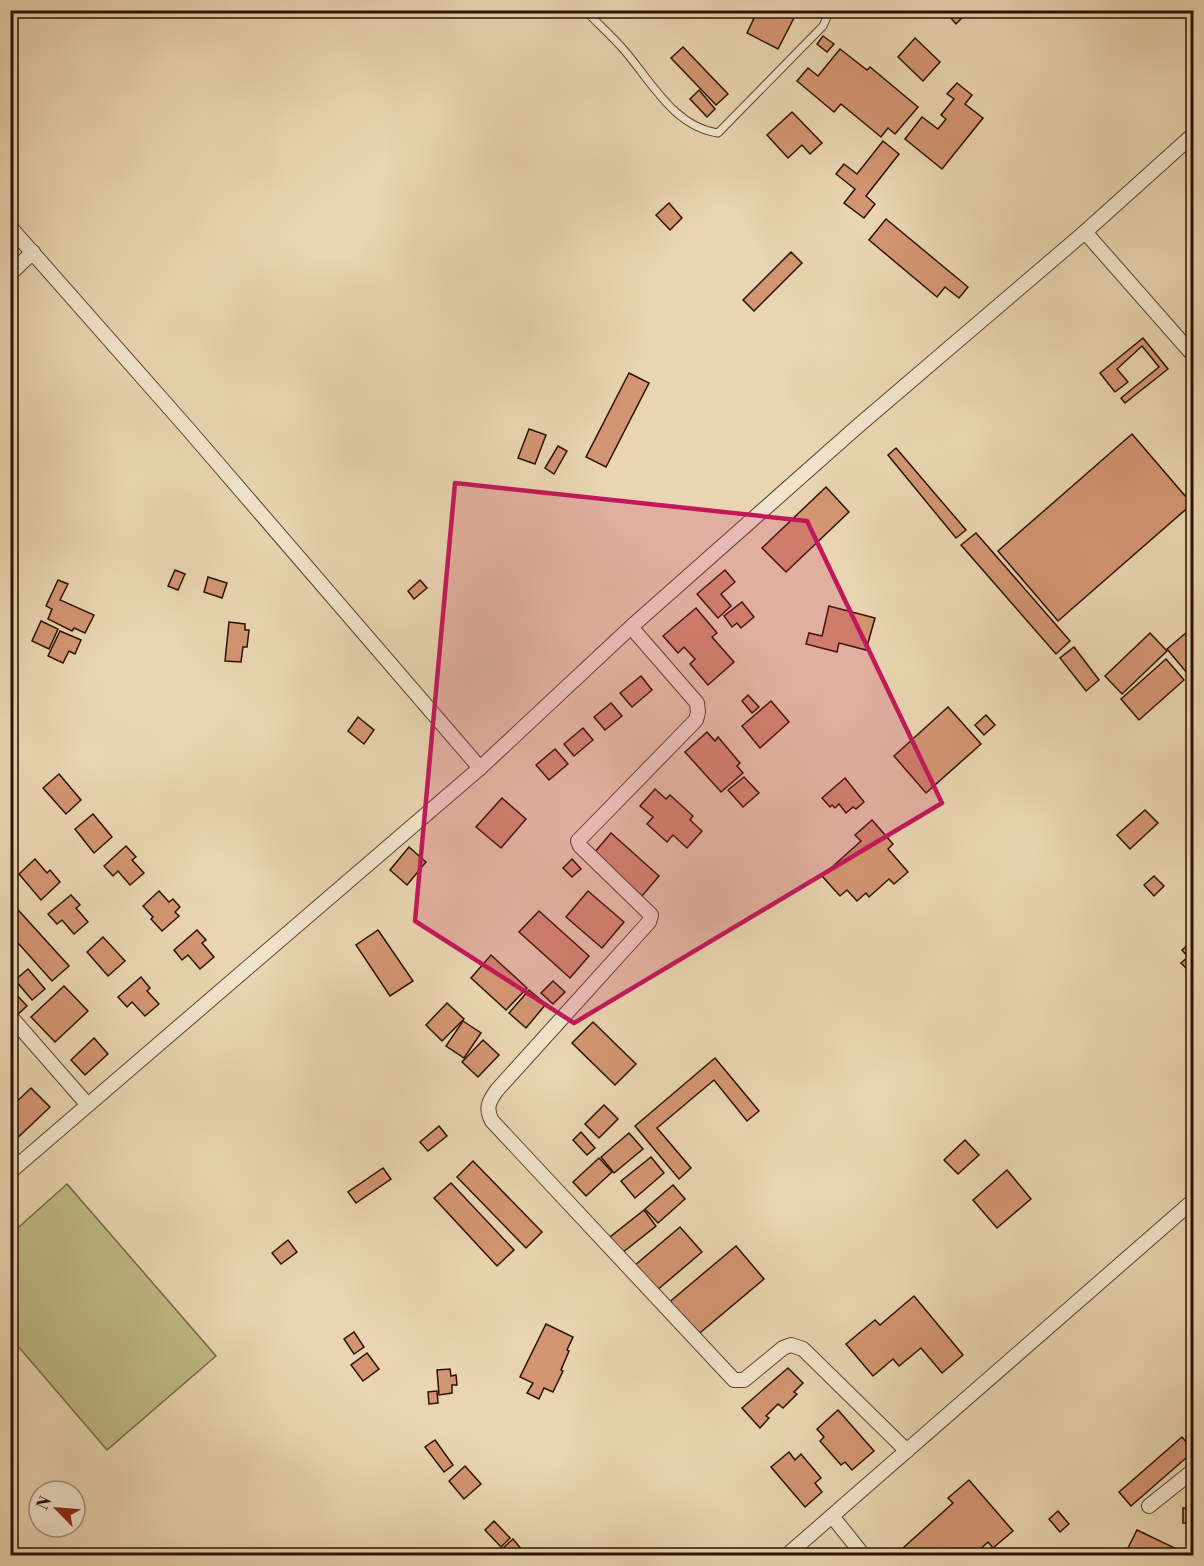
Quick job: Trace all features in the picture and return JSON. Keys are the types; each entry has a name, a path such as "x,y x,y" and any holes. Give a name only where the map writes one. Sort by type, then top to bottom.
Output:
{"street":[{"path":"12,1167 480,768 631,627 858,426 1085,232 1194,134"},
{"path":"10,227 188,429 480,768"},
{"path":"1085,232 1194,356"},
{"path":"10,274 33,252"},
{"path":"631,627 697,703 698,712 696,720 578,841 580,846 651,915 649,922 497,1090 489,1101 488,1113 500,1130 734,1380 744,1380 783,1348 791,1346 803,1349 907,1451"},
{"path":"10,1016 87,1104"},
{"path":"786,1556 1194,1200"},
{"path":"1149,1506 1194,1470"},
{"path":"832,1516 864,1556"}],"lane":[{"path":"585,10 623,49 673,111 695,128 718,133 823,26 830,10"}],"highlighted area":[{"path":"455,483 807,521 942,803 574,1023 415,921"}],"shaded area":[{"path":"67,1184 216,1356 107,1450 11,1338 11,1234"}],"building":[{"path":"758,10 798,10 778,49 747,33"},
{"path":"944,10 961,10 965,15 956,24"},
{"path":"823,36 834,44 827,52 817,44"},
{"path":"915,38 940,62 923,81 898,57"},
{"path":"683,47 728,94 716,105 671,58"},
{"path":"840,49 867,70 870,67 918,107 895,134 888,128 881,137 841,104 834,112 797,81 808,68 818,76"},
{"path":"957,83 972,95 965,104 983,118 942,169 905,139 922,117 938,129 946,119 941,115 954,99 947,94"},
{"path":"699,90 715,109 707,117 690,99"},
{"path":"792,112 822,143 810,154 802,145 788,158 767,135"},
{"path":"883,141 899,154 866,196 875,204 864,218 844,203 855,189 836,174 844,164 857,174"},
{"path":"669,203 682,218 670,230 656,215"},
{"path":"886,219 968,287 959,298 945,287 937,297 869,240"},
{"path":"791,252 802,263 754,311 743,300"},
{"path":"1143,338 1168,369 1125,403 1121,398 1159,367 1142,346 1117,369 1128,382 1115,392 1100,373"},
{"path":"629,373 649,383 606,467 586,457"},
{"path":"529,429 546,435 535,464 518,458"},
{"path":"1132,434 1192,504 1058,621 998,551"},
{"path":"558,446 567,451 554,474 545,468"},
{"path":"896,448 966,530 956,538 888,455"},
{"path":"826,487 849,512 786,572 762,548"},
{"path":"976,533 1070,641 1056,654 961,545"},
{"path":"175,570 185,574 178,590 168,586"},
{"path":"725,570 735,582 721,594 731,606 718,618 697,594"},
{"path":"208,577 227,583 222,598 204,592"},
{"path":"58,580 68,584 60,600 94,615 85,633 74,628 72,631 48,619 52,609 46,606"},
{"path":"420,580 427,588 414,599 408,591"},
{"path":"742,602 754,617 741,628 737,623 732,627 724,616"},
{"path":"829,606 875,618 866,650 839,643 837,652 806,644 809,633 822,636"},
{"path":"696,608 717,633 712,637 734,662 708,685 690,664 695,659 684,647 678,653 663,636"},
{"path":"41,621 58,629 49,649 32,641"},
{"path":"229,622 245,624 245,630 249,630 247,647 243,647 241,662 225,661"},
{"path":"1194,626 1194,667 1187,673 1167,649"},
{"path":"60,631 81,640 75,654 69,651 63,663 48,656"},
{"path":"1150,633 1167,651 1122,694 1105,676"},
{"path":"1074,647 1099,680 1086,691 1060,658"},
{"path":"1166,659 1184,680 1139,720 1121,699"},
{"path":"641,676 652,690 632,707 620,693"},
{"path":"748,695 759,707 752,713 742,701"},
{"path":"771,701 789,722 760,748 742,726"},
{"path":"611,703 622,716 605,730 594,717"},
{"path":"948,707 981,744 926,793 894,756"},
{"path":"986,715 995,725 984,735 975,725"},
{"path":"358,717 374,730 364,744 348,731"},
{"path":"583,728 593,740 574,756 564,744"},
{"path":"707,732 715,741 718,737 740,763 737,766 743,773 721,792 685,752"},
{"path":"555,749 568,764 549,780 536,765"},
{"path":"59,774 81,800 66,814 43,788"},
{"path":"744,777 759,793 743,807 728,790"},
{"path":"845,778 864,802 856,809 853,807 846,813 839,804 835,808 832,805 830,807 822,798"},
{"path":"655,789 666,799 670,795 693,816 690,820 702,831 687,848 673,835 667,842 647,824 653,817 640,806"},
{"path":"502,798 526,819 501,848 476,827"},
{"path":"1145,810 1158,823 1130,849 1117,835"},
{"path":"93,814 112,837 94,853 75,829"},
{"path":"872,820 893,844 888,849 908,872 894,884 889,879 869,897 866,893 857,901 847,890 840,896 822,876 861,841 855,835"},
{"path":"611,833 659,876 642,896 594,853"},
{"path":"126,846 136,857 132,860 144,873 130,885 118,871 113,876 104,866"},
{"path":"409,847 426,862 407,885 390,870"},
{"path":"35,859 47,873 50,870 60,882 41,900 19,874"},
{"path":"572,859 581,869 572,877 563,868"},
{"path":"1154,876 1164,886 1154,896 1144,885"},
{"path":"159,891 169,902 173,899 180,907 175,912 179,916 162,931 143,906"},
{"path":"588,891 624,922 602,948 566,917"},
{"path":"71,895 80,905 76,908 88,922 74,934 62,920 57,924 48,914"},
{"path":"10,901 69,966 52,981 10,934"},
{"path":"539,911 589,956 570,978 519,932"},
{"path":"197,930 206,940 202,943 214,957 200,969 188,955 182,960 174,950"},
{"path":"378,930 413,981 390,996 356,945"},
{"path":"103,937 125,961 108,976 87,952"},
{"path":"1191,942 1194,946 1194,976 1181,963 1188,957 1182,950"},
{"path":"491,955 527,988 506,1010 471,978"},
{"path":"28,969 45,989 32,1000 15,980"},
{"path":"141,977 150,988 147,991 159,1004 145,1016 132,1002 127,1007 118,997"},
{"path":"553,981 565,992 553,1004 541,993"},
{"path":"64,986 88,1011 55,1042 31,1017"},
{"path":"10,988 27,1006 16,1016 10,1010"},
{"path":"529,990 546,1004 526,1028 509,1013"},
{"path":"447,1003 464,1019 442,1041 426,1025"},
{"path":"463,1021 481,1033 464,1058 446,1046"},
{"path":"593,1022 636,1064 615,1085 572,1043"},
{"path":"94,1038 108,1054 85,1075 71,1060"},
{"path":"483,1040 499,1055 478,1077 462,1062"},
{"path":"715,1058 759,1111 747,1121 714,1080 657,1128 691,1168 679,1179 635,1126"},
{"path":"31,1088 50,1107 10,1145 10,1108"},
{"path":"604,1105 618,1119 599,1138 585,1124"},
{"path":"439,1126 447,1136 428,1151 420,1142"},
{"path":"581,1132 595,1148 587,1155 573,1140"},
{"path":"629,1133 643,1149 614,1173 601,1157"},
{"path":"965,1140 979,1155 958,1174 944,1160"},
{"path":"651,1157 664,1173 635,1198 621,1181"},
{"path":"599,1158 612,1172 586,1196 573,1182"},
{"path":"473,1161 542,1232 526,1248 457,1177"},
{"path":"383,1168 391,1179 356,1203 348,1192"},
{"path":"1007,1170 1031,1199 997,1228 973,1200"},
{"path":"451,1183 514,1250 497,1266 434,1198"},
{"path":"673,1185 685,1199 658,1223 645,1209"},
{"path":"644,1210 656,1226 617,1257 605,1241"},
{"path":"680,1227 702,1252 656,1291 634,1266"},
{"path":"288,1240 297,1252 281,1264 272,1253"},
{"path":"736,1246 764,1279 695,1337 667,1304"},
{"path":"914,1296 963,1355 942,1373 921,1348 899,1366 893,1359 873,1376 846,1344 875,1320 880,1325"},
{"path":"546,1324 573,1337 561,1370 563,1371 553,1392 544,1388 539,1399 527,1393 533,1383 520,1377"},
{"path":"354,1332 364,1347 354,1354 344,1339"},
{"path":"367,1353 379,1369 363,1381 351,1365"},
{"path":"788,1368 803,1383 794,1392 797,1394 783,1408 778,1404 766,1416 769,1418 760,1428 742,1408"},
{"path":"450,1369 451,1376 456,1375 457,1385 452,1385 452,1393 439,1395 437,1370"},
{"path":"437,1391 438,1403 429,1404 428,1392"},
{"path":"838,1410 874,1451 852,1470 845,1462 841,1465 820,1441 824,1437 817,1429"},
{"path":"1182,1437 1194,1451 1131,1506 1119,1492"},
{"path":"435,1440 453,1465 444,1472 425,1447"},
{"path":"789,1452 795,1460 801,1454 821,1478 815,1483 822,1492 805,1507 771,1467"},
{"path":"465,1466 481,1484 464,1499 449,1481"},
{"path":"969,1480 1013,1531 993,1548 988,1542 973,1556 910,1556 903,1548 953,1503 948,1498"},
{"path":"1183,1508 1194,1509 1194,1523 1183,1523"},
{"path":"1058,1511 1069,1524 1060,1532 1049,1519"},
{"path":"494,1521 510,1538 501,1547 485,1530"},
{"path":"1137,1530 1181,1551 1179,1556 1132,1556 1126,1552"},
{"path":"513,1539 527,1556 510,1556 503,1548"}]}
